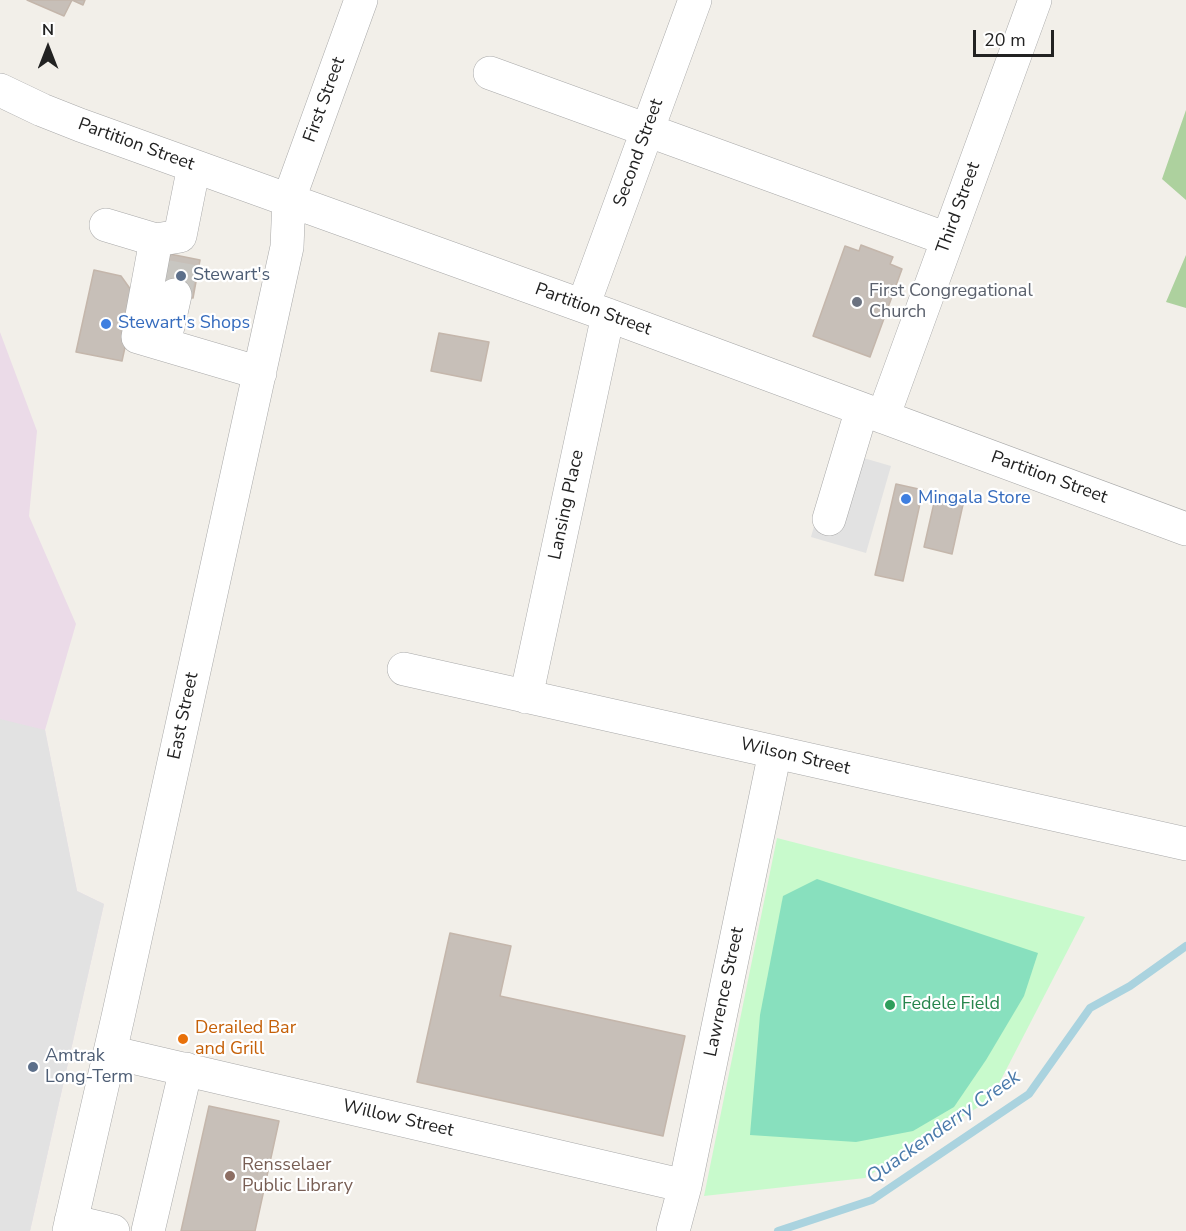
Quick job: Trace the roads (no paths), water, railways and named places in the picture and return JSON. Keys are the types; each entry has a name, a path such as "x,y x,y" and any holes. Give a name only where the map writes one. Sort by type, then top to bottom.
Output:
{"street":[{"name":"First Street","path":"289,199 361,0"},
{"name":"Second Street","path":"596,310 647,130 695,0"},
{"name":"Third Street","path":"829,519 947,239 1035,0"},
{"path":"490,73 947,239"},
{"name":"Partition Street","path":"0,90 80,125 596,310 1186,529"},
{"path":"194,166 173,244 138,337 260,373"},
{"name":"East Street","path":"70,1226 287,247 289,199"},
{"path":"106,225 173,244"},
{"path":"164,344 175,295"},
{"name":"Lansing Place","path":"526,697 596,310"},
{"name":"Wilson Street","path":"404,669 1186,844"},
{"name":"Lawrence Street","path":"673,1231 685,1185 775,752"},
{"name":"Willow Street","path":"110,1052 685,1185"},
{"path":"148,1231 186,1070"},
{"path":"70,1226 113,1231"}],"waterway":[{"name":"Quackenderry Creek","path":"778,1231 872,1200 1029,1094 1090,1008 1130,986 1186,946"}],"tunnel":[{"path":"175,295 182,257"}],"place":[{"name":"Stewart's","path":"181,276"},
{"name":"First Congregational Church","path":"857,302"},
{"name":"Stewart's Shops","path":"106,324"},
{"name":"Mingala Store","path":"906,499"},
{"name":"Fedele Field","path":"890,1005"},
{"name":"Derailed Bar and Grill","path":"183,1039"},
{"name":"Amtrak Long-Term","path":"33,1067"},
{"name":"Rensselaer Public Library","path":"230,1176"}]}
